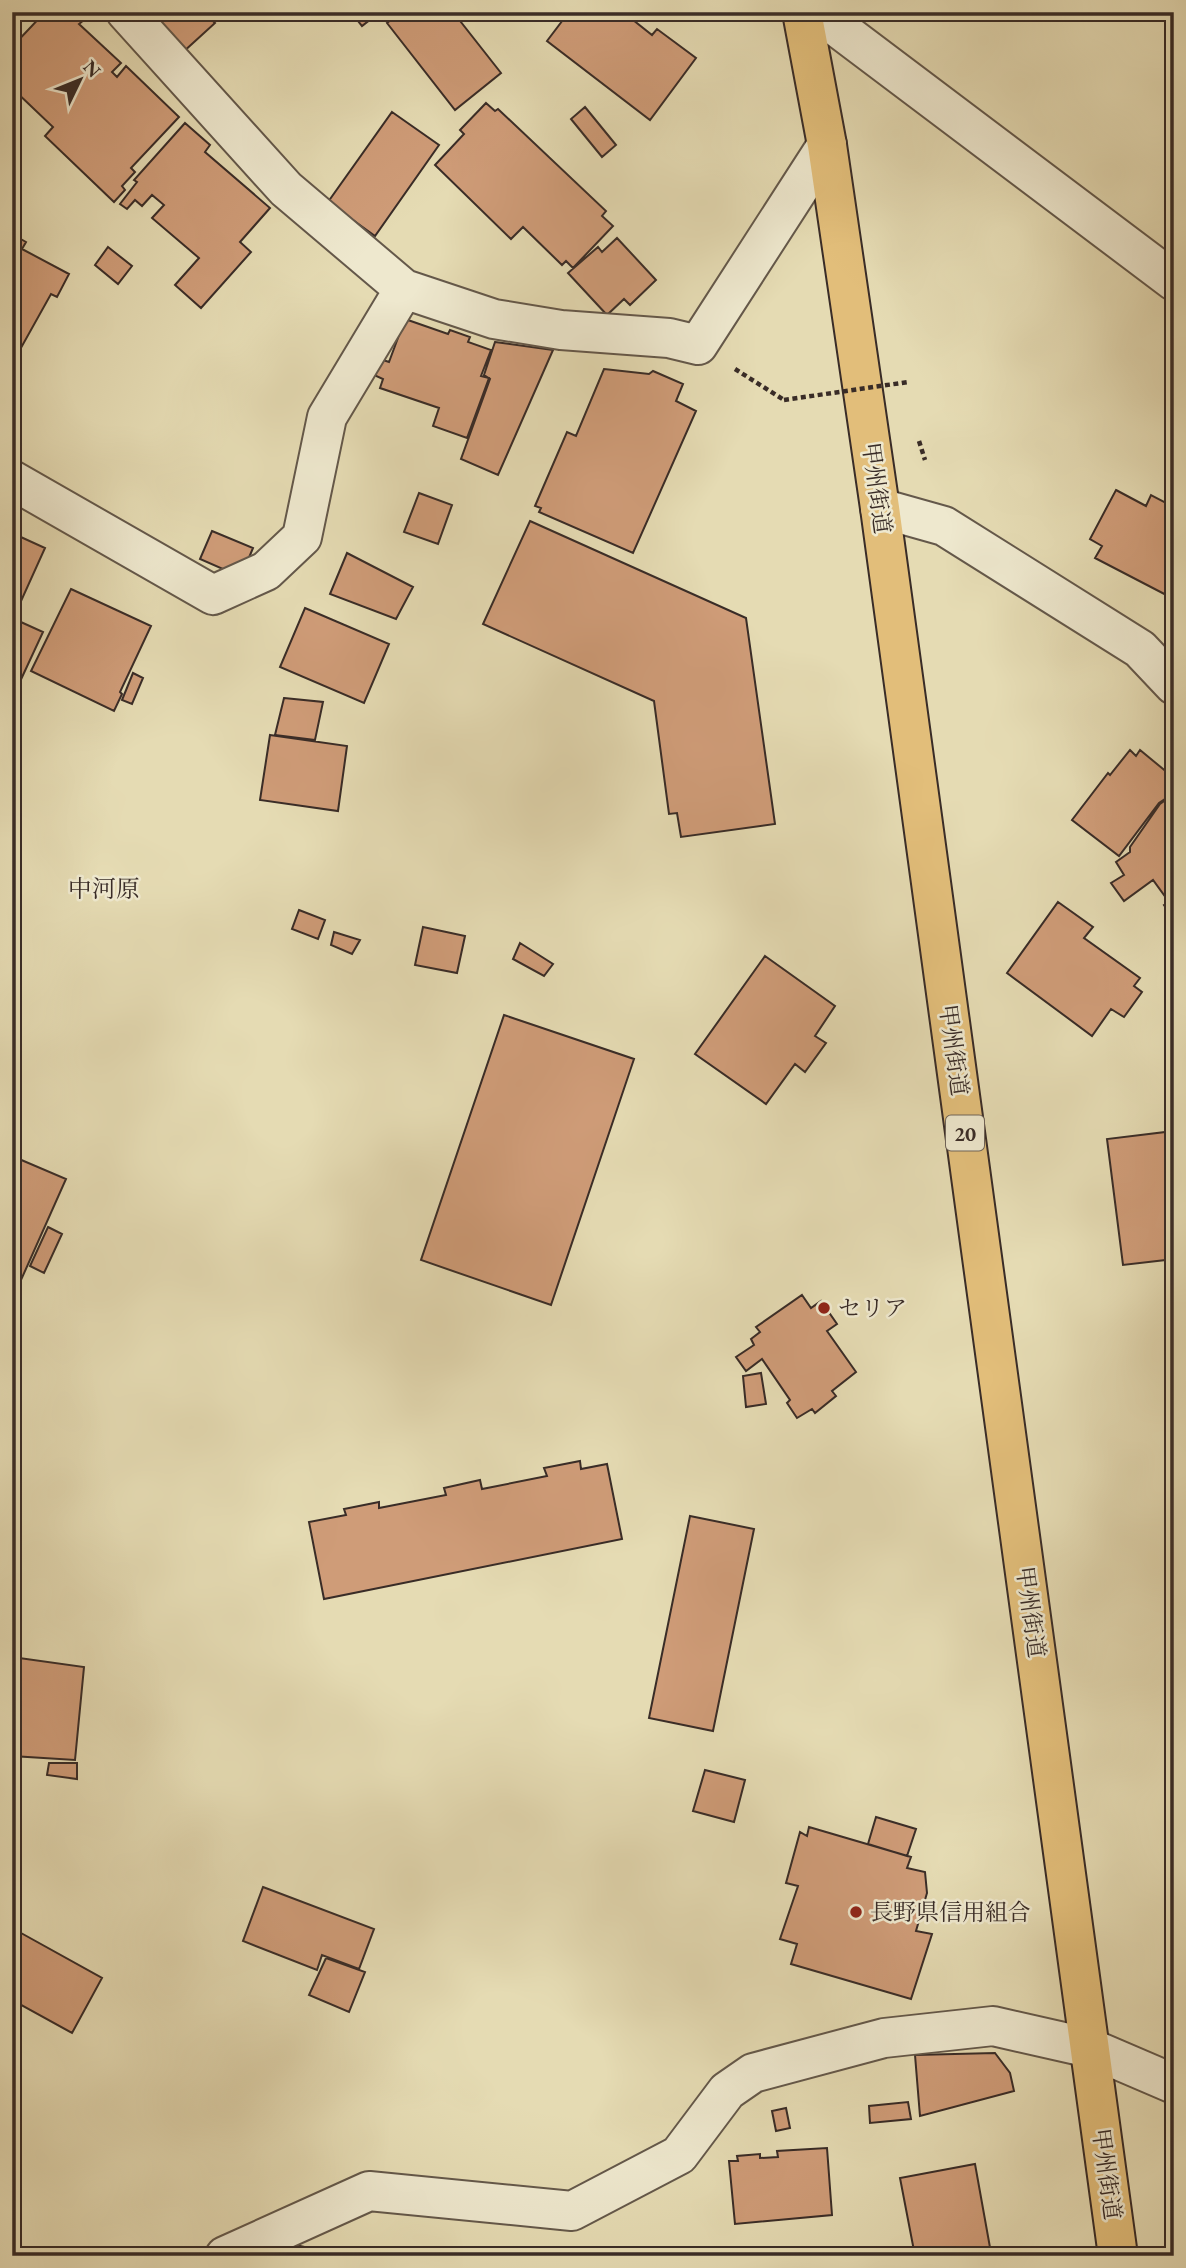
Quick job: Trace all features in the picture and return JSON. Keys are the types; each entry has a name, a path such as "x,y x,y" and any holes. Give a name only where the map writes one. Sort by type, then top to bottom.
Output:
{"highway":[{"name":"甲州街道","path":"802,12 827,145 880,508 1118,2256"}],"street":[{"path":"126,12 286,189 404,289 494,319 561,330 669,338 698,345 827,145"},
{"path":"817,12 1174,281"},
{"path":"12,480 213,596 266,571 302,537 327,417 404,289"},
{"path":"880,508 944,526 1140,649 1174,685"},
{"path":"225,2256 369,2191 572,2211 678,2155 727,2091 753,2073 884,2038 993,2026 1090,2048 1174,2084"}],"path":[{"path":"698,345 785,400 908,382"}],"building":[{"path":"45,12 76,12 84,20 79,24 121,63 112,72 117,77 126,66 179,117 131,168 135,172 122,186 125,190 114,202 45,136 53,127 12,88 12,47"},
{"path":"163,12 204,12 215,23 182,53 153,22"},
{"path":"351,12 380,12 362,26"},
{"path":"401,12 453,12 501,73 455,110 387,23"},
{"path":"569,12 623,12 652,35 657,29 696,58 650,120 547,41"},
{"path":"486,103 495,111 498,109 606,211 602,216 613,226 573,268 566,261 562,265 523,227 511,239 435,165 464,134 460,130"},
{"path":"585,107 616,145 602,157 571,119"},
{"path":"392,112 439,145 375,236 328,202"},
{"path":"185,123 210,145 205,152 270,208 240,242 251,252 201,308 175,285 199,258 152,218 164,205 152,195 142,206 135,200 127,209 120,204 137,182 134,180"},
{"path":"12,234 26,242 22,249 69,274 57,297 51,294 12,364"},
{"path":"617,238 656,280 630,305 624,299 607,315 568,273 598,247 602,252"},
{"path":"108,247 132,266 118,284 95,265"},
{"path":"405,319 448,334 450,330 470,337 468,342 491,350 481,376 489,378 467,438 433,426 439,408 380,388 383,379 374,375 380,359 389,362"},
{"path":"495,342 553,350 498,475 461,459 490,379 484,375"},
{"path":"604,369 649,374 653,371 683,384 676,401 696,411 633,553 539,512 541,508 535,506 567,432 576,436"},
{"path":"1116,490 1146,506 1151,495 1174,507 1174,599 1095,558 1102,546 1090,539"},
{"path":"419,493 452,505 438,544 404,532"},
{"path":"530,521 746,618 775,824 681,837 677,813 669,814 654,701 483,624"},
{"path":"212,531 253,548 241,577 200,559"},
{"path":"12,533 45,548 17,610 12,608"},
{"path":"347,553 413,587 396,619 330,594"},
{"path":"71,589 151,626 114,711 31,671"},
{"path":"305,608 389,644 364,703 280,667"},
{"path":"12,618 43,632 17,688 12,687"},
{"path":"133,673 143,678 132,704 122,700"},
{"path":"284,698 323,702 315,740 275,735"},
{"path":"270,735 347,746 338,811 260,800"},
{"path":"1130,750 1136,756 1140,750 1174,778 1174,793 1159,803 1119,856 1072,820 1108,773 1110,775"},
{"path":"1174,794 1174,920 1164,905 1169,902 1153,880 1124,901 1111,883 1124,875 1116,862 1130,852 1130,847 1160,804"},
{"path":"1058,902 1093,927 1084,938 1140,978 1134,986 1142,992 1124,1017 1111,1009 1092,1036 1007,973"},
{"path":"299,910 325,920 318,939 292,929"},
{"path":"423,927 465,936 457,973 415,965"},
{"path":"334,932 360,940 352,954 331,945"},
{"path":"520,943 553,964 544,976 513,959"},
{"path":"765,956 835,1006 815,1036 826,1043 805,1072 795,1064 766,1104 695,1054"},
{"path":"504,1015 634,1059 551,1305 421,1260"},
{"path":"1174,1131 1174,1259 1123,1265 1107,1139"},
{"path":"12,1156 66,1179 21,1280 12,1276"},
{"path":"48,1227 62,1234 44,1273 30,1266"},
{"path":"802,1295 811,1308 821,1301 837,1324 827,1331 856,1372 832,1391 836,1396 815,1413 812,1409 797,1418 787,1403 790,1400 762,1359 746,1371 736,1357 754,1345 751,1339 760,1332 756,1327"},
{"path":"761,1373 766,1404 746,1407 743,1376"},
{"path":"580,1461 581,1469 607,1464 622,1539 324,1599 309,1522 346,1515 344,1509 379,1502 379,1508 446,1495 444,1488 480,1480 482,1489 547,1476 544,1468"},
{"path":"690,1516 754,1529 713,1731 649,1718"},
{"path":"12,1657 84,1667 75,1760 12,1756"},
{"path":"49,1763 77,1763 77,1779 47,1775"},
{"path":"705,1770 745,1780 734,1822 693,1811"},
{"path":"876,1817 916,1829 907,1856 868,1844"},
{"name":"長野県信用組合","path":"809,1827 911,1857 907,1868 925,1872 927,1893 916,1931 932,1934 911,1999 791,1964 797,1944 780,1939 798,1886 786,1883 800,1832 807,1836"},
{"path":"263,1887 374,1929 359,1969 322,1955 317,1970 243,1941"},
{"path":"12,1928 102,1978 72,2033 12,2000"},
{"path":"326,1958 365,1972 349,2012 309,1995"},
{"path":"995,2053 1010,2073 1014,2091 920,2116 915,2055"},
{"path":"908,2102 911,2119 870,2123 869,2106"},
{"path":"786,2108 790,2128 776,2131 772,2111"},
{"path":"827,2148 832,2215 735,2224 729,2161 738,2161 737,2156 760,2154 760,2158 778,2157 777,2151"},
{"path":"975,2164 991,2253 978,2256 915,2256 900,2178"},
{"path":"295,2245 348,2256 293,2256"}],"place":[{"name":"セリア","path":"824,1308"},
{"name":"長野県信用組合","path":"856,1912"}],"district":[{"name":"中河原","path":"104,888"}]}
